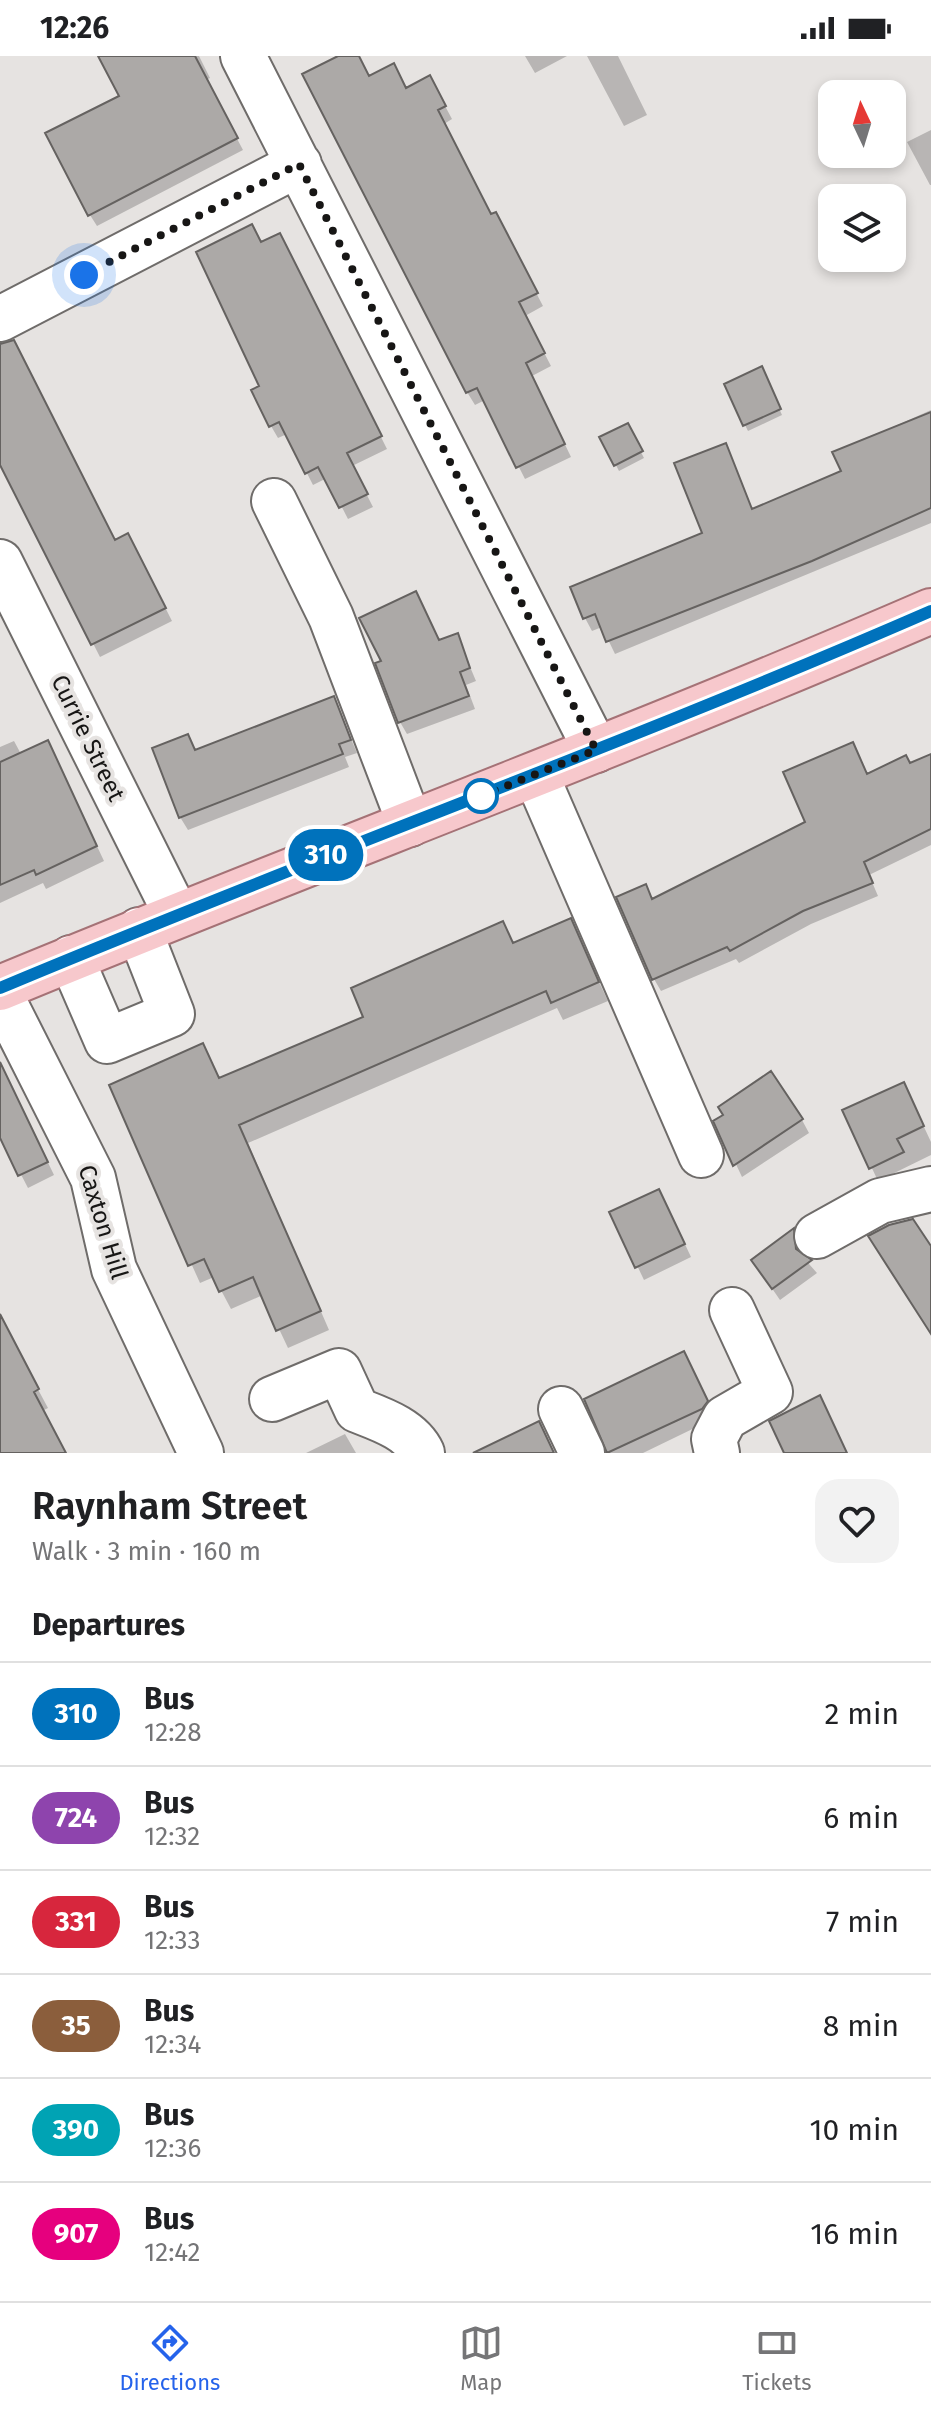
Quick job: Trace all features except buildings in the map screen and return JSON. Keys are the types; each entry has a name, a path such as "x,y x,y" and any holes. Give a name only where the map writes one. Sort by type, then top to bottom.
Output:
{"main road":[{"path":"0,991 158,922 536,775 931,611"}],"street":[{"path":"248,58 596,750"},
{"path":"0,319 299,164"},
{"path":"274,501 331,617 410,824"},
{"name":"Currie Street","path":"0,562 158,922 172,1014 107,1041 71,958"},
{"path":"536,775 701,1155"},
{"name":"Caxton Hill","path":"0,991 93,1178 114,1269 201,1453"},
{"path":"817,1236 880,1201 931,1189"},
{"path":"717,1453 714,1439 725,1418 770,1392 732,1310"},
{"path":"272,1399 339,1371 357,1410 398,1428 417,1443 422,1453"},
{"path":"561,1409 582,1453"}],"bus line":[{"name":"310","path":"0,988 211,900 536,775 931,611"}],"route":[{"path":"84,275 299,164 596,750 481,796"}]}
